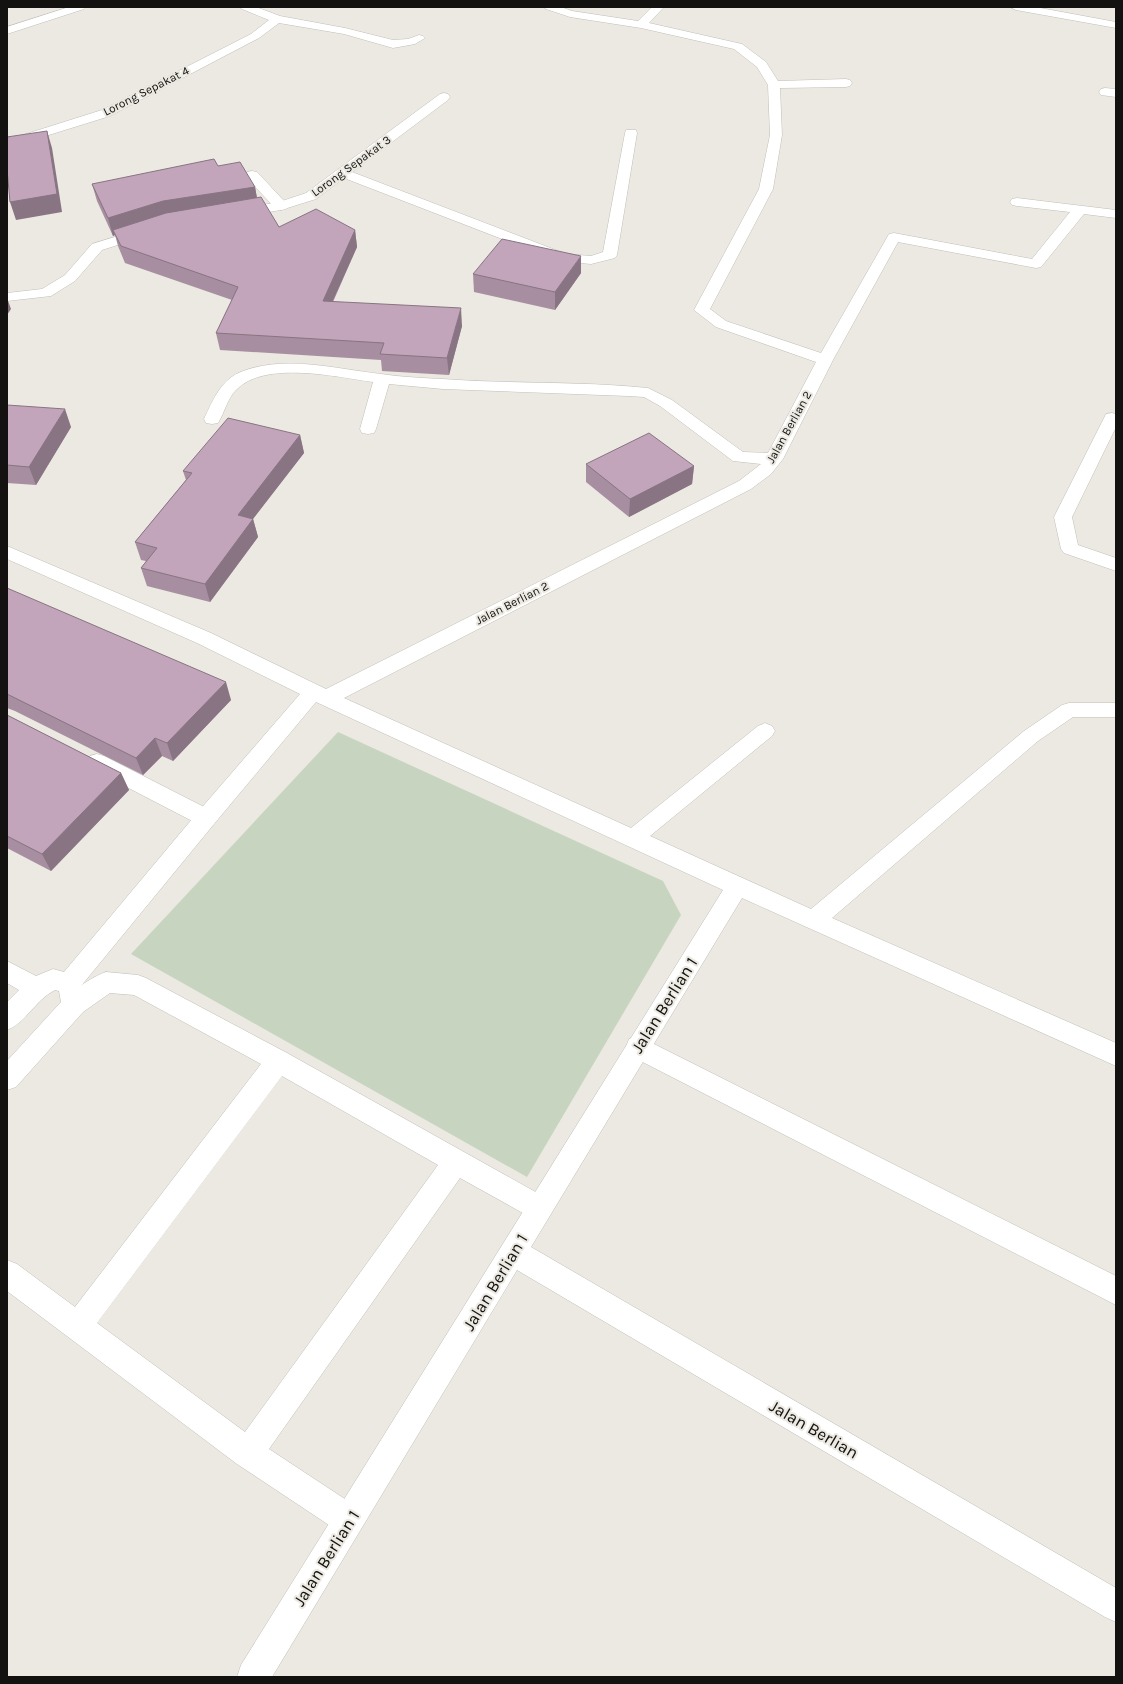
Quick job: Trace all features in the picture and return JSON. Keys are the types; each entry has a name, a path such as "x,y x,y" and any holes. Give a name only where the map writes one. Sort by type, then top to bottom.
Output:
{"street":[{"path":"246,7 277,19 344,31 393,44 411,42 419,38"},
{"path":"550,7 570,14 641,25 738,46 762,65 774,85 776,134 766,189 702,310 721,324 825,360"},
{"path":"641,25 658,7"},
{"path":"1016,7 1116,25"},
{"path":"1082,19 1087,7"},
{"path":"7,31 71,8"},
{"name":"Lorong Sepakat 4","path":"7,144 106,113 255,36 277,19"},
{"path":"774,85 846,83"},
{"name":"Lorong Sepakat 3","path":"228,214 281,206 310,196 344,173 444,97"},
{"path":"344,173 564,258 591,260 610,255 631,133"},
{"path":"252,175 281,206"},
{"path":"1017,202 1116,214"},
{"name":"Jalan Berlian 2","path":"321,695 745,485 765,470 774,459 825,360 894,237 1036,264 1080,209"},
{"path":"7,297 46,293 70,278 98,247 154,229"},
{"path":"212,420 224,395 232,384 243,376 260,371 276,369 302,369 382,379 442,384 628,391 648,393 666,403 739,457 774,459"},
{"path":"368,429 382,379"},
{"path":"1116,419 1112,418 1063,518 1070,549 1116,565"},
{"path":"7,552 204,638 321,695 737,886 1116,1055"},
{"path":"7,1079 58,989 206,818 321,695"},
{"path":"814,920 1032,736 1069,710 1116,710"},
{"path":"633,838 765,731"},
{"path":"78,753 206,818"},
{"name":"Jalan Berlian 1","path":"253,1677 737,886"},
{"path":"7,971 58,989"},
{"path":"7,1019 58,989 106,982 138,985 278,1061 539,1208"},
{"path":"638,1047 1116,1291"},
{"path":"77,1327 278,1061"},
{"path":"248,1453 456,1162"},
{"name":"Jalan Berlian","path":"513,1252 1116,1606"},
{"path":"7,1274 248,1453 350,1520"}],"green space":[{"path":"338,732 663,881 681,915 527,1177 131,954"}],"building":[{"path":"47,131 57,194 10,202 7,169 7,137"},
{"path":"214,159 218,166 240,162 255,187 163,201 108,218 92,184"},
{"path":"261,197 279,227 316,209 355,230 323,301 461,308 447,358 380,354 384,343 216,333 238,287 121,246 113,230 166,213"},
{"path":"502,239 581,256 555,292 473,274"},
{"path":"7,405 65,409 29,467 7,465"},
{"path":"228,418 300,435 238,515 253,519 205,584 141,568 157,548 135,542 192,473 183,471"},
{"path":"649,433 694,466 630,499 586,464"},
{"path":"7,588 226,682 167,743 155,738 136,758 7,694"},
{"path":"7,715 121,773 42,854 7,836"}]}
